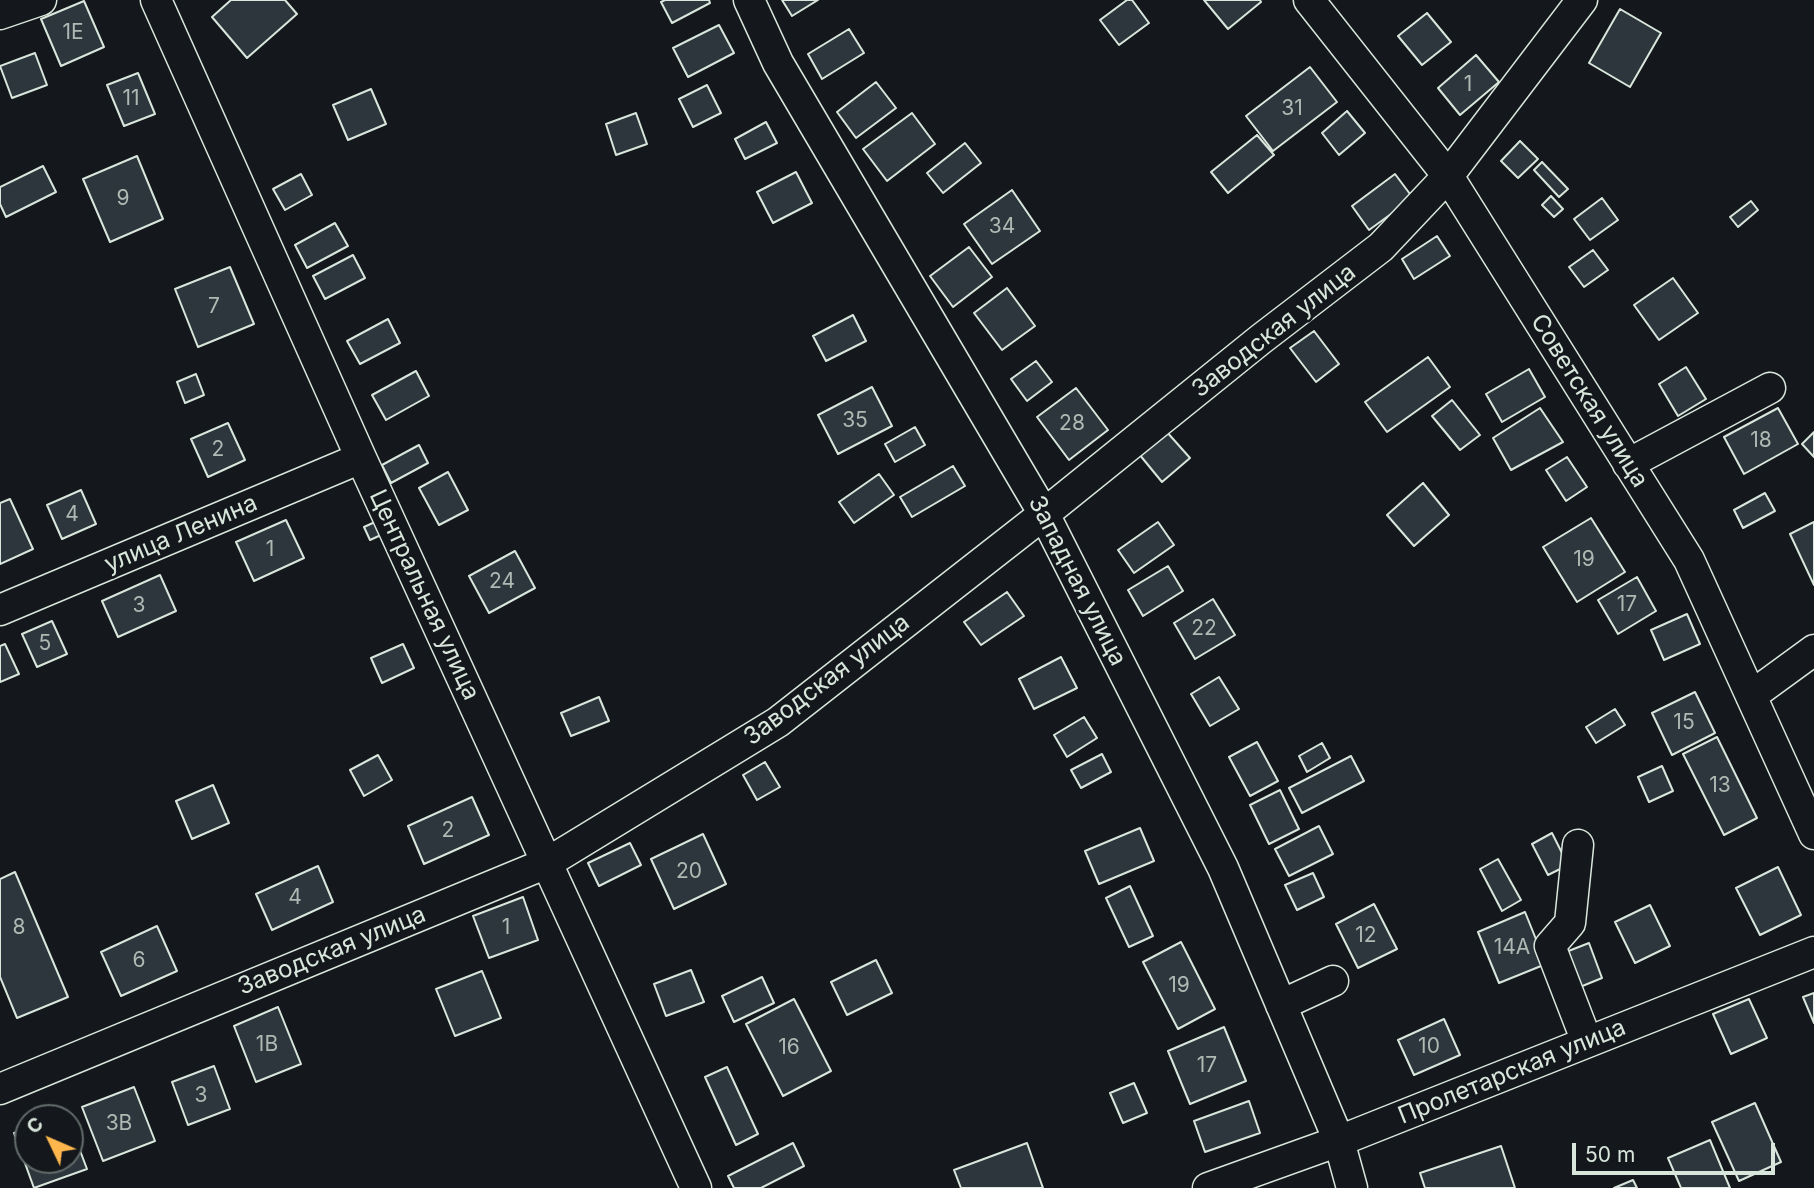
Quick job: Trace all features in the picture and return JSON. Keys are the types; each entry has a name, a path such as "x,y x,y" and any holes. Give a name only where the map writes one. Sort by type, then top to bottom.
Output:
{"street":[{"path":"0,14 41,0"},
{"name":"Центральная улица","path":"156,0 696,1188"},
{"name":"Западная улица","path":"749,0 778,63 1044,514 1223,869 1339,1141 1352,1188"},
{"name":"Советская улица","path":"1309,0 1448,176 1689,560 1814,834"},
{"name":"Заводская улица","path":"3,1080 547,863 778,722 1381,247 1448,176 1582,0"},
{"path":"1628,464 1770,388"},
{"name":"улица Ленина","path":"0,610 362,458"},
{"path":"1751,696 1814,650"},
{"path":"1578,845 1570,923 1550,946 1587,1042"},
{"name":"Пролетарская улица","path":"1208,1188 1339,1141 1814,952"},
{"path":"1281,1005 1332,981"}],"building":[{"path":"231,0 285,0 297,14 247,58 212,17"},
{"path":"709,0 710,3 672,23 661,2"},
{"path":"782,0 818,0 792,16"},
{"path":"1127,0 1132,0 1149,23 1119,45 1100,20"},
{"path":"1204,0 1260,0 1261,2 1228,29"},
{"path":"84,1 104,47 61,66 41,19"},
{"path":"1620,9 1661,33 1630,87 1589,63"},
{"path":"1427,13 1451,42 1422,65 1398,36"},
{"path":"719,25 734,53 688,77 673,48"},
{"path":"849,29 864,53 822,79 808,54"},
{"path":"35,53 47,85 12,98 0,66"},
{"path":"1476,55 1499,82 1460,115 1438,88"},
{"path":"1310,67 1337,102 1273,151 1246,116"},
{"path":"138,73 155,114 124,126 107,85"},
{"path":"876,82 896,108 856,138 837,112"},
{"path":"707,85 721,113 693,127 679,99"},
{"path":"371,89 386,124 348,140 333,105"},
{"path":"1347,111 1365,133 1339,155 1322,133"},
{"path":"636,113 647,144 616,155 606,124"},
{"path":"912,113 935,144 887,181 863,149"},
{"path":"766,122 777,143 745,159 735,139"},
{"path":"1257,135 1274,155 1228,193 1211,172"},
{"path":"1520,141 1538,159 1518,178 1501,161"},
{"path":"965,143 981,163 943,193 927,173"},
{"path":"137,156 163,219 110,242 83,179"},
{"path":"1542,162 1568,189 1559,197 1534,170"},
{"path":"43,166 56,192 6,217 0,204 0,187"},
{"path":"796,172 812,203 773,223 757,192"},
{"path":"301,174 312,195 285,210 273,189"},
{"path":"1395,174 1413,198 1369,230 1352,206"},
{"path":"1012,190 1040,231 992,264 964,224"},
{"path":"1551,196 1563,209 1554,217 1542,205"},
{"path":"1602,198 1618,220 1590,240 1574,219"},
{"path":"1751,201 1758,210 1738,227 1730,217"},
{"path":"335,223 348,246 307,268 295,245"},
{"path":"1437,236 1450,256 1414,279 1402,259"},
{"path":"969,247 992,277 953,307 930,276"},
{"path":"1593,250 1608,270 1584,287 1569,267"},
{"path":"353,255 365,278 325,299 313,276"},
{"path":"230,267 254,324 198,347 175,289"},
{"path":"1673,278 1698,313 1659,340 1634,305"},
{"path":"1007,288 1035,326 1002,350 974,313"},
{"path":"853,315 866,341 826,361 813,336"},
{"path":"388,319 400,343 360,364 347,341"},
{"path":"1314,331 1339,364 1316,382 1290,348"},
{"path":"1428,357 1450,387 1387,432 1365,402"},
{"path":"1036,361 1052,382 1027,401 1011,379"},
{"path":"1686,367 1706,399 1678,416 1659,384"},
{"path":"1529,369 1545,397 1502,422 1486,394"},
{"path":"416,371 429,396 386,420 372,395"},
{"path":"196,374 204,395 185,403 177,382"},
{"path":"872,387 892,426 838,454 818,415"},
{"path":"1076,388 1108,430 1069,460 1037,417"},
{"path":"1452,400 1480,435 1460,450 1432,416"},
{"path":"1540,408 1563,442 1511,470 1493,438"},
{"path":"1778,408 1798,444 1744,474 1724,437"},
{"path":"228,423 245,460 208,477 191,439"},
{"path":"915,427 925,445 895,462 885,444"},
{"path":"1166,431 1190,458 1162,482 1139,454"},
{"path":"1814,432 1814,457 1802,444"},
{"path":"419,445 428,463 391,483 382,465"},
{"path":"1567,457 1587,487 1566,501 1546,470"},
{"path":"953,466 965,486 912,517 900,497"},
{"path":"448,472 468,510 439,525 419,488"},
{"path":"879,474 894,495 854,523 839,502"},
{"path":"1423,483 1449,515 1414,546 1387,515"},
{"path":"81,490 96,524 62,539 47,505"},
{"path":"1765,493 1775,511 1743,528 1734,510"},
{"path":"10,499 33,549 0,564 0,503"},
{"path":"1591,518 1625,572 1577,602 1543,547"},
{"path":"286,520 304,558 254,581 236,542"},
{"path":"375,522 381,535 370,540 364,527"},
{"path":"1158,522 1174,545 1134,573 1118,550"},
{"path":"1814,522 1814,585 1790,534"},
{"path":"515,551 535,588 489,613 469,576"},
{"path":"1168,566 1183,591 1143,616 1128,590"},
{"path":"160,575 176,611 118,637 102,601"},
{"path":"1637,577 1656,611 1618,634 1598,600"},
{"path":"1007,592 1024,616 981,645 964,622"},
{"path":"1213,599 1235,635 1195,659 1174,623"},
{"path":"1687,614 1700,644 1664,660 1651,630"},
{"path":"52,621 67,654 37,667 22,634"},
{"path":"5,644 19,674 0,682 0,646"},
{"path":"403,644 414,668 382,683 371,658"},
{"path":"1061,657 1077,688 1034,709 1019,679"},
{"path":"1219,677 1239,709 1210,726 1191,694"},
{"path":"1695,692 1715,733 1672,755 1652,713"},
{"path":"599,697 609,721 571,736 561,713"},
{"path":"1615,709 1625,725 1596,743 1586,727"},
{"path":"1084,717 1097,738 1067,757 1054,735"},
{"path":"1717,737 1757,818 1724,835 1683,754"},
{"path":"1257,742 1278,781 1250,796 1229,757"},
{"path":"1322,743 1330,758 1307,772 1299,756"},
{"path":"1102,754 1111,772 1081,788 1071,770"},
{"path":"378,755 392,780 364,796 350,770"},
{"path":"1351,756 1364,781 1302,813 1289,788"},
{"path":"765,762 780,787 757,800 743,775"},
{"path":"1662,766 1673,791 1649,802 1638,777"},
{"path":"213,785 229,823 192,839 176,801"},
{"path":"1280,790 1299,829 1269,844 1250,805"},
{"path":"472,797 489,835 424,864 408,826"},
{"path":"1319,826 1333,854 1289,876 1275,849"},
{"path":"1140,828 1154,861 1099,884 1085,851"},
{"path":"1552,833 1568,865 1548,875 1532,844"},
{"path":"703,834 726,884 674,909 651,859"},
{"path":"630,843 641,865 599,886 588,863"},
{"path":"1498,859 1521,900 1502,911 1480,869"},
{"path":"318,866 333,902 272,930 256,894"},
{"path":"1778,867 1801,915 1760,935 1736,888"},
{"path":"15,872 68,997 17,1018 0,977 0,879"},
{"path":"1313,873 1324,897 1297,910 1285,885"},
{"path":"1130,886 1153,936 1129,947 1106,898"},
{"path":"523,897 538,940 489,958 473,916"},
{"path":"1374,904 1397,949 1358,968 1336,924"},
{"path":"1650,905 1670,946 1635,963 1615,922"},
{"path":"1525,912 1546,964 1499,983 1478,932"},
{"path":"157,926 177,971 121,996 101,952"},
{"path":"1181,942 1215,1009 1178,1029 1143,962"},
{"path":"1589,943 1602,978 1580,987 1566,952"},
{"path":"876,960 892,993 847,1015 831,982"},
{"path":"691,970 704,1002 666,1016 654,984"},
{"path":"482,971 501,1018 455,1036 436,989"},
{"path":"762,977 774,1003 734,1022 722,996"},
{"path":"1814,993 1814,1023 1803,997"},
{"path":"794,999 831,1071 783,1096 746,1024"},
{"path":"1749,999 1767,1038 1731,1054 1713,1014"},
{"path":"278,1007 301,1064 256,1082 234,1026"},
{"path":"1444,1019 1460,1055 1414,1075 1398,1040"},
{"path":"1224,1027 1246,1081 1190,1104 1168,1051"},
{"path":"214,1066 230,1109 188,1125 172,1082"},
{"path":"727,1067 758,1134 736,1145 705,1077"},
{"path":"1134,1083 1147,1113 1123,1123 1110,1093"},
{"path":"134,1087 155,1141 103,1161 84,1106"},
{"path":"1249,1101 1260,1133 1205,1152 1194,1121"},
{"path":"1755,1103 1781,1162 1739,1181 1712,1122"},
{"path":"1710,1140 1730,1188 1681,1188 1668,1158"},
{"path":"793,1143 804,1166 761,1188 734,1188 728,1176"},
{"path":"1027,1143 1043,1188 961,1188 954,1170"},
{"path":"1501,1146 1515,1188 1425,1188 1420,1173"},
{"path":"29,1174 73,1174 34,1188"},
{"path":"1633,1180 1637,1188 1614,1188"}]}
